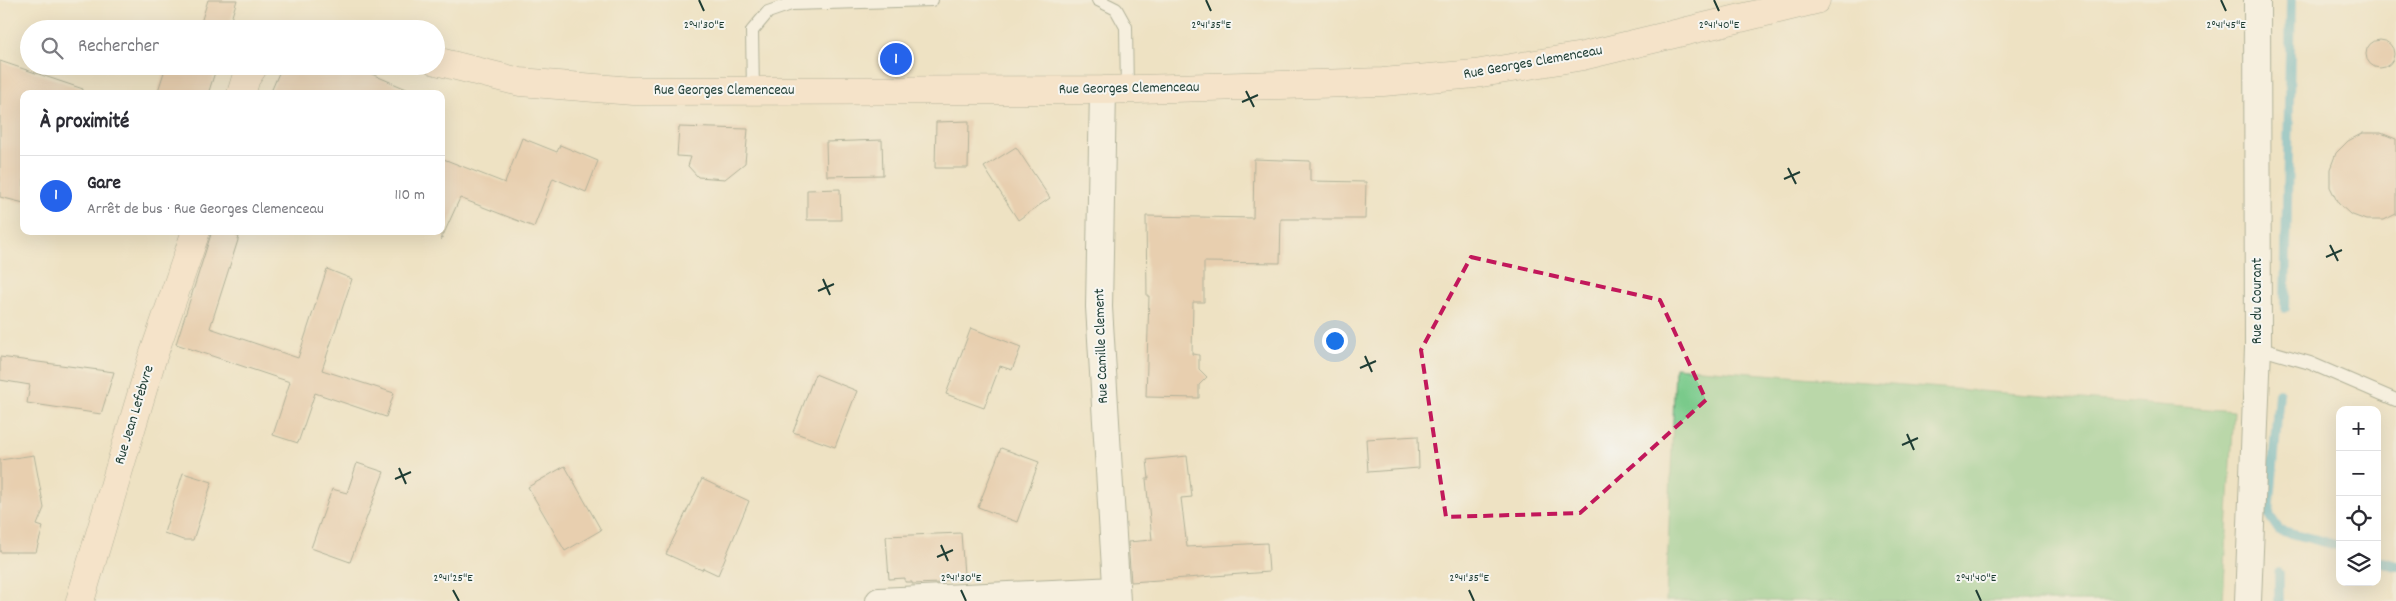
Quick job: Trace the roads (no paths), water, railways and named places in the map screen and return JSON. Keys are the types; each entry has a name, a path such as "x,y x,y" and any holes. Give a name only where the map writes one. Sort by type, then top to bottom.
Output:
{"street":[{"name":"Rue Georges Clemenceau","path":"445,63 520,82 633,91 1115,90 1383,82 1475,74 1583,56 1816,0"},
{"name":"Rue du Courant","path":"2248,601 2258,348 2257,0"},
{"path":"242,90 248,75"},
{"name":"Rue Camille Clement","path":"1115,90 1100,307 1117,595"},
{"name":"Rue Jean Lefebvre","path":"80,601 151,362 195,235"},
{"path":"879,601 1117,595"}],"lane":[{"path":"753,91 752,30 768,12 791,4 932,0"},
{"path":"1098,0 1116,9 1126,27 1115,90"},
{"path":"2258,348 2310,363 2396,400"}],"waterway":[{"path":"2285,308 2291,0"},
{"path":"2279,393 2269,515 2279,530 2336,545"},
{"path":"2381,561 2396,566"},
{"path":"2279,573 2279,601"}],"place":[{"name":"Gare","path":"896,59"}]}
